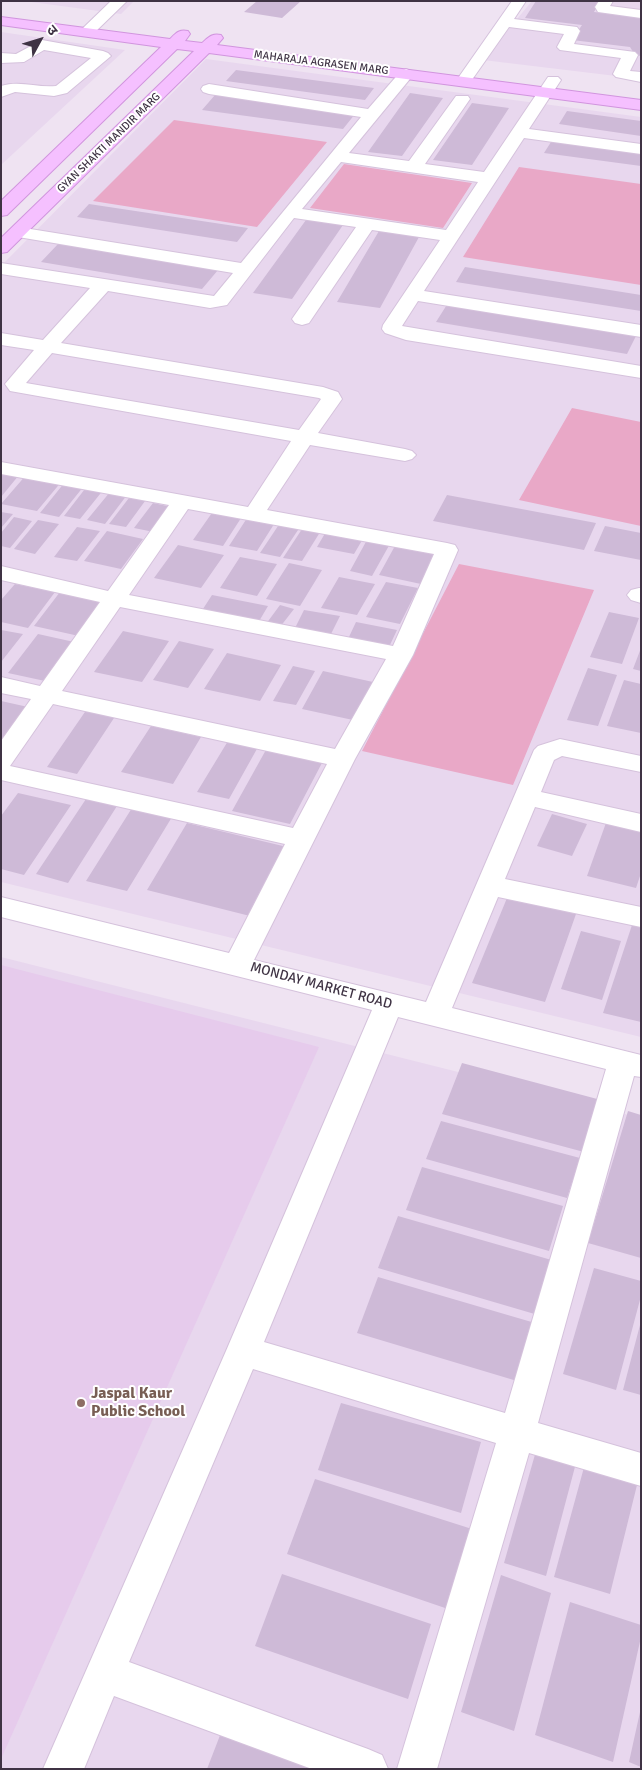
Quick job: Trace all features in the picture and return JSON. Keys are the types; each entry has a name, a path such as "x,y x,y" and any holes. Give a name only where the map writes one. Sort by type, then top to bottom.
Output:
{"street":[{"path":"87,32 120,1"},
{"path":"468,75 518,1"},
{"path":"606,1 602,7 604,8 641,14"},
{"name":"MAHARAJA AGRASEN MARG","path":"1,8 100,21 179,38"},
{"name":"MAHARAJA AGRASEN MARG","path":"1,21 87,32 179,38 468,75 549,86 641,105"},
{"path":"504,22 572,30 565,47 630,55 621,74 641,77"},
{"name":"GYAN SHAKTI MANDIR MARG","path":"1,211 179,38"},
{"name":"MAHARAJA AGRASEN MARG","path":"212,42 406,74 468,75"},
{"name":"GYAN SHAKTI MANDIR MARG","path":"1,248 212,42"},
{"path":"1,58 20,60 42,45 103,56 61,90 52,92 14,87 1,92"},
{"path":"1,268 215,302 223,299 290,212 406,74"},
{"path":"549,86 392,329 397,332 637,353"},
{"name":"MAHARAJA AGRASEN MARG","path":"549,86 641,91"},
{"path":"209,89 372,114"},
{"path":"414,167 462,99"},
{"path":"519,132 641,149"},
{"path":"337,156 489,178"},
{"path":"290,212 451,236"},
{"path":"302,319 368,223"},
{"path":"18,232 245,269"},
{"path":"103,285 17,381 15,384 17,386 405,455"},
{"path":"413,294 637,353"},
{"path":"1,339 328,394 332,399 254,514"},
{"path":"1,468 447,550 401,655 342,759 237,965"},
{"path":"1,760 183,501"},
{"path":"1,573 115,599 401,655"},
{"path":"1,685 342,759"},
{"path":"435,1015 544,756 552,749 560,747 641,764"},
{"path":"1,772 301,839"},
{"path":"527,797 641,823"},
{"path":"490,886 641,917"},
{"name":"MONDAY MARKET ROAD","path":"1,907 632,1064"},
{"path":"63,1769 243,1351 389,1004"},
{"path":"418,1769 517,1433 632,1064"},
{"path":"243,1351 641,1470"},
{"path":"104,1673 368,1769"}],"shaded area":[{"path":"24,1 134,1 121,14"},
{"path":"532,1 641,1 641,79 483,60"},
{"path":"1,32 125,50 1,165"},
{"path":"206,59 641,117 641,1037 1,882 1,266"},
{"path":"174,120 327,142 257,227 93,201"},
{"path":"344,164 472,183 443,228 310,208"},
{"path":"519,167 641,184 641,285 463,257"},
{"path":"572,408 641,422 641,526 519,500"},
{"path":"459,564 594,590 513,785 362,751"},
{"path":"1,957 641,1118 641,1769 1,1769"},
{"name":"Jaspal Kaur Public School","path":"1,965 319,1047 1,1759"}],"building":[{"path":"257,1 301,1 282,18 244,12"},
{"path":"536,1 600,1 594,12 641,17 641,56 635,55 630,47 572,40 582,25 525,18"},
{"path":"236,70 374,88 365,100 226,81"},
{"path":"410,93 443,98 402,156 368,152"},
{"path":"215,95 355,114 343,129 202,110"},
{"path":"472,103 509,108 472,165 433,160"},
{"path":"567,111 641,121 641,136 559,124"},
{"path":"551,142 641,154 641,166 544,153"},
{"path":"89,204 248,228 237,242 77,217"},
{"path":"306,220 343,225 292,299 253,293"},
{"path":"379,231 419,237 380,308 337,302"},
{"path":"58,244 218,270 202,289 41,262"},
{"path":"465,267 641,295 641,311 456,282"},
{"path":"448,303 637,334 627,354 436,322"},
{"path":"3,472 19,475 1,497 1,475"},
{"path":"27,474 62,481 37,511 1,504"},
{"path":"65,482 84,486 59,517 40,513"},
{"path":"88,485 104,489 80,519 64,516"},
{"path":"110,492 127,495 105,524 87,520"},
{"path":"132,494 148,497 126,527 109,524"},
{"path":"447,495 596,523 584,550 433,521"},
{"path":"153,503 172,507 154,532 134,528"},
{"path":"214,510 243,515 223,546 193,540"},
{"path":"1,512 13,514 1,528"},
{"path":"249,515 276,521 257,551 229,546"},
{"path":"14,517 32,521 10,548 1,546 1,533"},
{"path":"38,520 59,524 35,554 14,549"},
{"path":"280,523 300,527 280,557 260,553"},
{"path":"304,526 322,529 302,561 283,558"},
{"path":"605,526 641,533 641,560 594,551"},
{"path":"77,527 100,531 77,561 54,557"},
{"path":"327,530 364,537 354,554 317,547"},
{"path":"107,531 143,539 121,569 84,561"},
{"path":"368,538 391,542 372,576 350,571"},
{"path":"396,544 438,552 421,584 379,575"},
{"path":"178,545 224,555 201,588 154,578"},
{"path":"240,557 277,564 257,596 220,588"},
{"path":"289,563 322,570 300,606 266,599"},
{"path":"339,577 375,584 357,615 321,608"},
{"path":"386,582 418,588 400,624 366,617"},
{"path":"15,584 55,592 28,628 1,622 1,600"},
{"path":"60,592 104,601 79,636 34,626"},
{"path":"212,595 268,606 258,623 201,612"},
{"path":"280,605 294,609 280,627 266,624"},
{"path":"304,610 340,616 331,634 295,628"},
{"path":"609,612 639,618 622,664 590,657"},
{"path":"356,622 397,630 389,647 348,639"},
{"path":"1,630 23,634 1,662"},
{"path":"123,631 169,641 142,682 94,672"},
{"path":"38,634 74,642 45,681 8,673"},
{"path":"179,641 214,649 188,688 153,680"},
{"path":"641,648 641,671 633,669"},
{"path":"227,653 281,665 260,701 204,689"},
{"path":"293,666 315,671 296,705 273,701"},
{"path":"588,668 617,675 598,726 567,720"},
{"path":"323,671 373,682 353,720 302,709"},
{"path":"624,680 641,684 641,733 607,726"},
{"path":"1,701 28,707 1,743"},
{"path":"87,709 116,715 77,774 47,767"},
{"path":"151,726 201,737 173,784 121,772"},
{"path":"228,741 258,747 229,799 197,792"},
{"path":"267,748 323,761 290,824 232,811"},
{"path":"18,793 71,805 24,875 1,869 1,816"},
{"path":"86,799 117,806 68,883 36,874"},
{"path":"132,808 172,817 127,891 86,881"},
{"path":"552,814 587,824 572,856 537,846"},
{"path":"607,820 641,827 641,873 636,888 587,876"},
{"path":"187,823 287,847 250,916 147,890"},
{"path":"507,898 576,914 545,1002 472,983"},
{"path":"632,925 641,927 641,1022 603,1013"},
{"path":"581,931 621,941 602,1000 561,989"},
{"path":"462,1063 601,1100 584,1152 442,1114"},
{"path":"628,1111 641,1115 641,1258 588,1243"},
{"path":"441,1121 580,1158 567,1198 426,1159"},
{"path":"422,1167 563,1206 549,1251 406,1210"},
{"path":"398,1216 555,1261 538,1315 378,1268"},
{"path":"594,1268 641,1281 641,1296 616,1390 563,1374"},
{"path":"378,1277 535,1323 517,1381 357,1333"},
{"path":"641,1325 641,1395 623,1390"},
{"path":"341,1403 481,1442 461,1513 318,1470"},
{"path":"536,1451 576,1463 546,1576 504,1563"},
{"path":"586,1460 639,1477 610,1594 554,1577"},
{"path":"315,1479 472,1529 448,1609 287,1554"},
{"path":"282,1574 431,1624 408,1699 255,1646"},
{"path":"501,1575 551,1593 514,1731 461,1712"},
{"path":"570,1602 641,1625 641,1637 613,1762 535,1735"},
{"path":"641,1712 641,1767 629,1762"},
{"path":"224,1725 345,1769 207,1769"}],"place":[{"name":"Jaspal Kaur Public School","path":"81,1403"}]}
